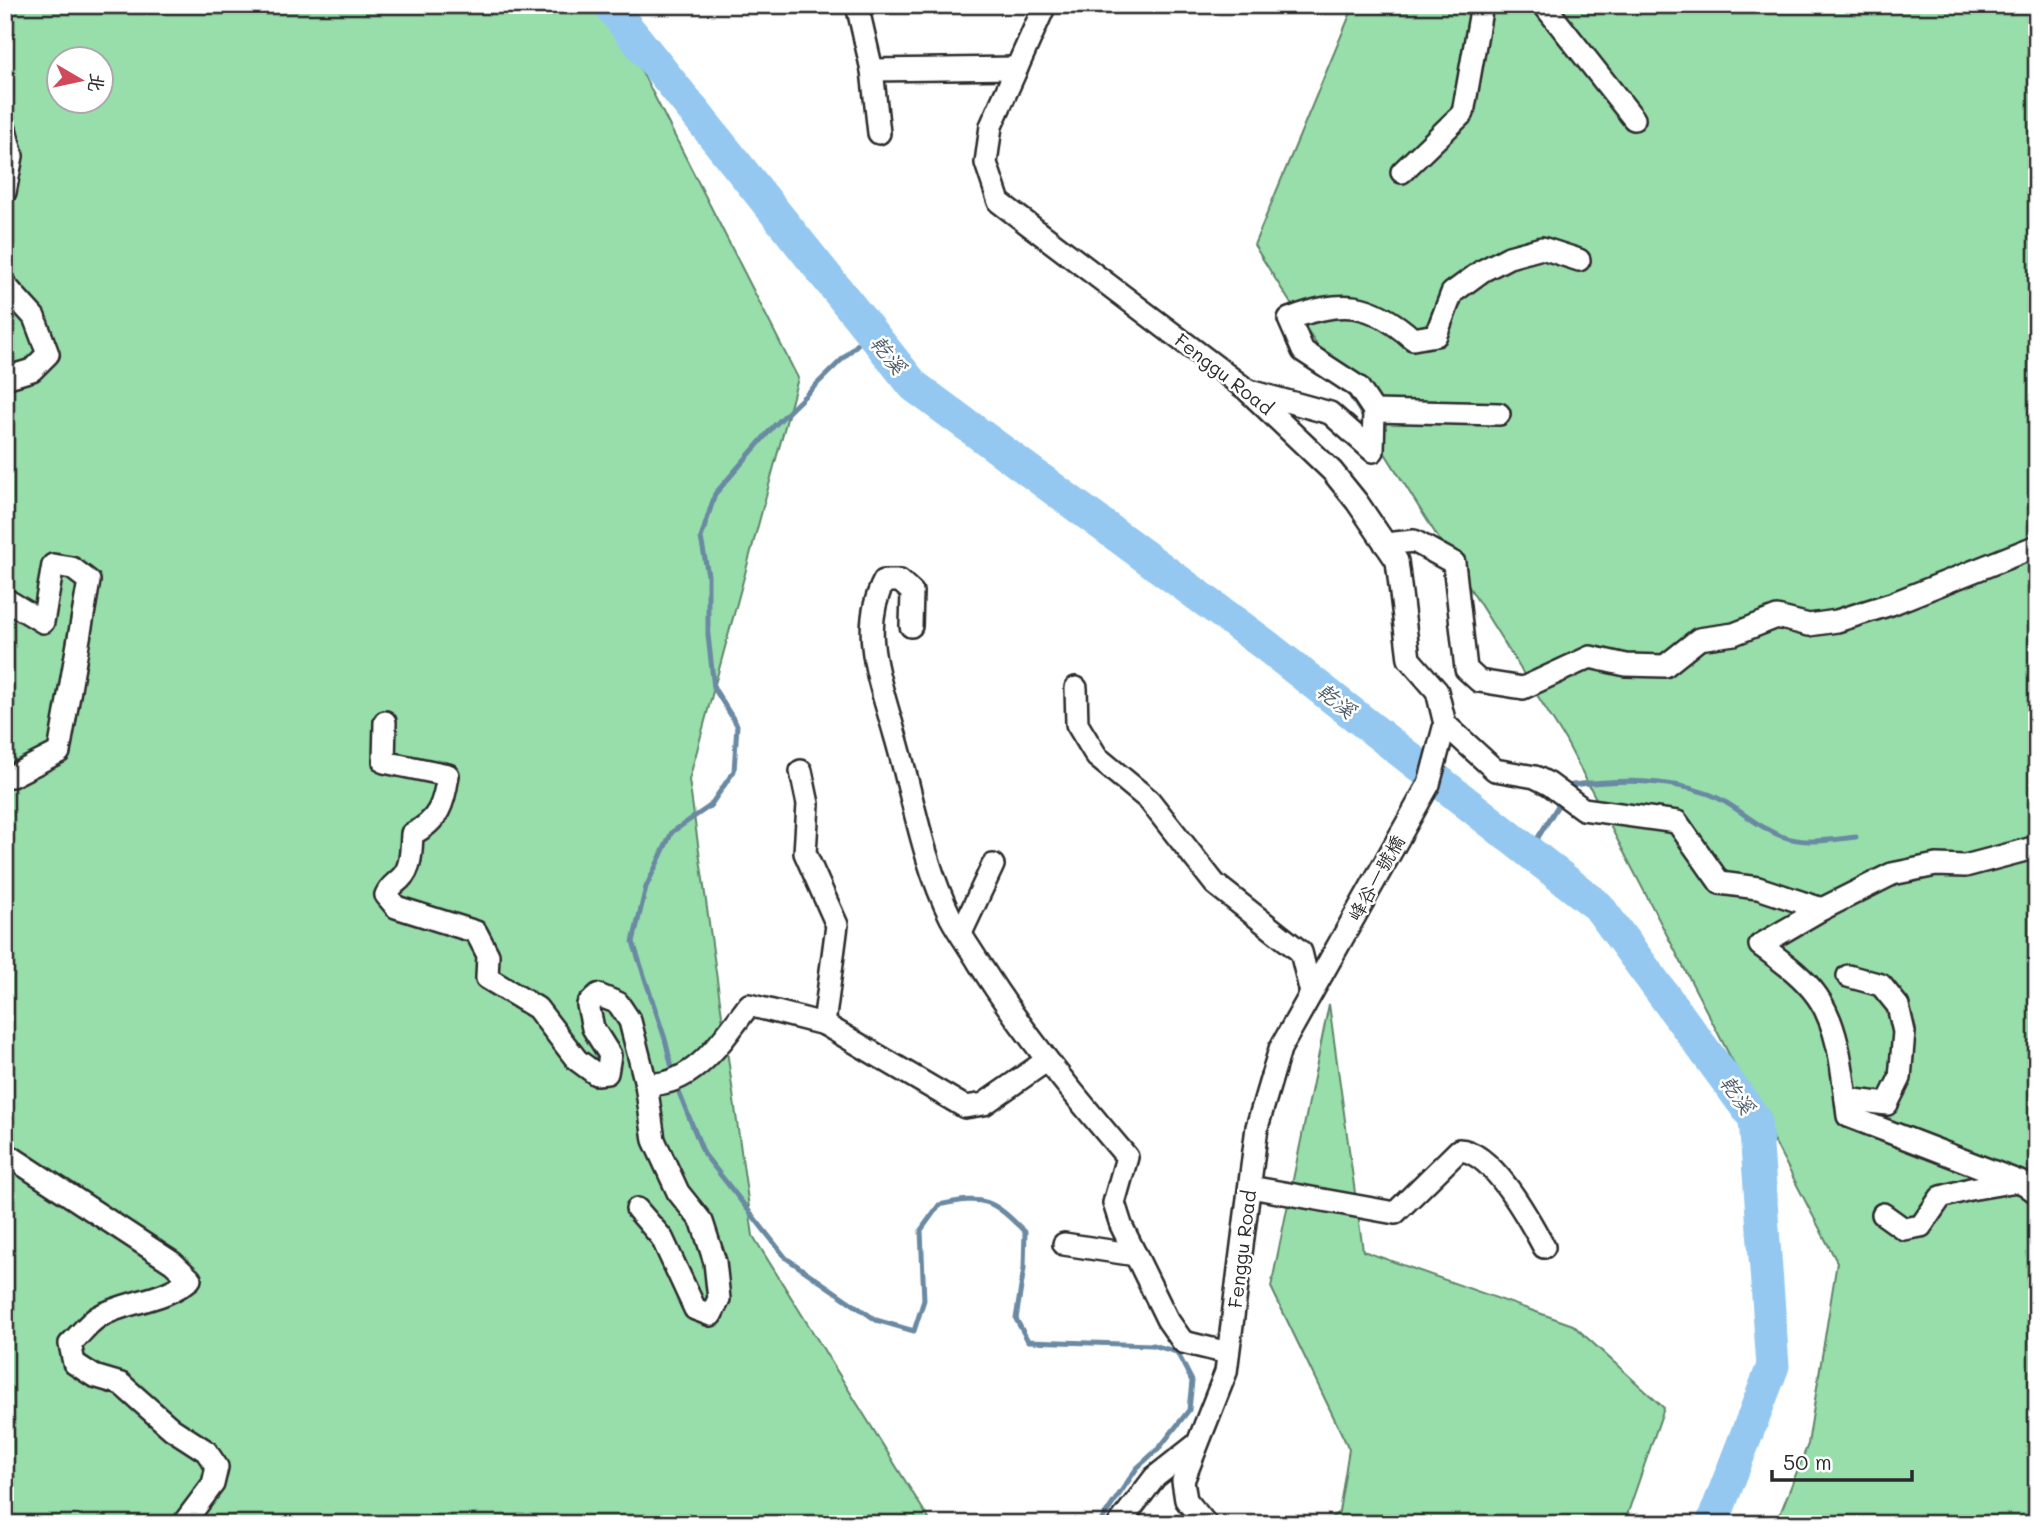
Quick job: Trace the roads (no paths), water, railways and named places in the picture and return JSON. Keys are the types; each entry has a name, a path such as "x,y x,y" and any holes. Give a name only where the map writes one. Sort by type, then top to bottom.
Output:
{"street":[{"path":"857,5 872,70 879,133"},
{"name":"Fenggu Road","path":"1045,5 991,126 986,163 999,202 1247,390 1332,471 1397,561 1409,659 1437,691 1445,724 1429,784"},
{"path":"1402,172 1463,113 1482,5"},
{"path":"1544,5 1634,119"},
{"path":"872,70 1017,68"},
{"path":"5,129 12,156 5,192"},
{"path":"1247,390 1330,413 1373,451 1374,411 1358,387 1303,351 1289,318 1325,306 1355,307 1393,321 1413,339 1436,335 1452,293 1482,271 1509,257 1542,248 1579,260"},
{"path":"5,285 34,317 48,354 32,370 5,378"},
{"path":"1374,411 1499,414"},
{"path":"1385,544 1414,541 1454,563 1466,668 1479,681 1523,688 1590,657 1626,665 1665,666 1699,639 1734,634 1777,617 1809,625 1837,621 1891,604 2037,546"},
{"path":"5,599 43,622 53,565 72,568 89,581 59,752 12,776 5,776"},
{"path":"911,626 912,593 900,581 884,581 873,602 870,624 876,669 899,748 915,822 951,918 1046,1061 1127,1157 1114,1203 1167,1319 1184,1342 1228,1353"},
{"path":"1076,688 1077,724 1097,757 1149,800 1215,884 1301,952 1311,993"},
{"path":"385,722 384,762 449,775 439,813 428,827 412,834 409,863 402,878 390,886 386,895 396,907 476,932 488,955 487,978 537,1008 578,1060 596,1074 607,1073 610,1055 593,1028 588,1005 598,995 618,1003 630,1021 655,1084 654,1139 678,1192 702,1222 715,1262 719,1299 711,1315 695,1309 662,1238 637,1209"},
{"path":"1445,724 1495,770 1535,777 1583,809 1677,822 1720,883 1758,888 1822,909"},
{"path":"801,771 808,804 805,853 837,925 824,1024"},
{"name":"峰谷一號橋","path":"1323,972 1429,784"},
{"path":"2037,847 1965,866 1936,865 1892,874 1822,909 1760,945 1791,969 1817,996 1829,1021 1848,1116 2028,1180 2037,1193"},
{"path":"961,933 993,866"},
{"name":"Fenggu Road","path":"1206,1524 1186,1500 1183,1481 1226,1372 1257,1127 1280,1049 1323,972"},
{"path":"1846,1099 1887,1104 1900,1078 1904,1032 1898,1006 1881,985 1848,976"},
{"path":"655,1084 705,1061 749,1005 824,1024 965,1107 984,1104 1046,1061"},
{"path":"1250,1187 1395,1213 1459,1150 1469,1150 1482,1157 1528,1217 1544,1247"},
{"path":"5,1153 173,1263 190,1279 177,1290 158,1298 128,1305 95,1319 70,1345 74,1363 94,1376 121,1384 172,1429 206,1451 217,1467 213,1484 183,1524"},
{"path":"1883,1214 1904,1229 1922,1226 1941,1197 1970,1189 2028,1180"},
{"path":"1064,1244 1136,1255"},
{"path":"1119,1524 1156,1477 1199,1443"}],"waterway":[{"name":"乾溪","path":"609,5 914,386 1264,644 1598,906 1755,1119 1773,1366 1712,1524"},
{"path":"674,1076 665,1039 633,942 646,887 672,832 710,806 734,771 737,725 714,688 708,635 708,575 701,538 715,494 773,427 870,332"},
{"path":"1568,791 1572,785 1606,782 1673,785 1716,797 1771,832 1790,839 1818,841 1856,837"},
{"path":"1529,852 1562,799"},
{"path":"676,1085 704,1154 786,1258 876,1320 914,1331 924,1300 921,1230 939,1205 978,1200 1004,1212 1025,1232 1024,1268 1016,1319 1028,1341 1153,1345 1177,1352 1192,1381 1189,1410 1160,1447 1137,1468 1099,1524"}]}
